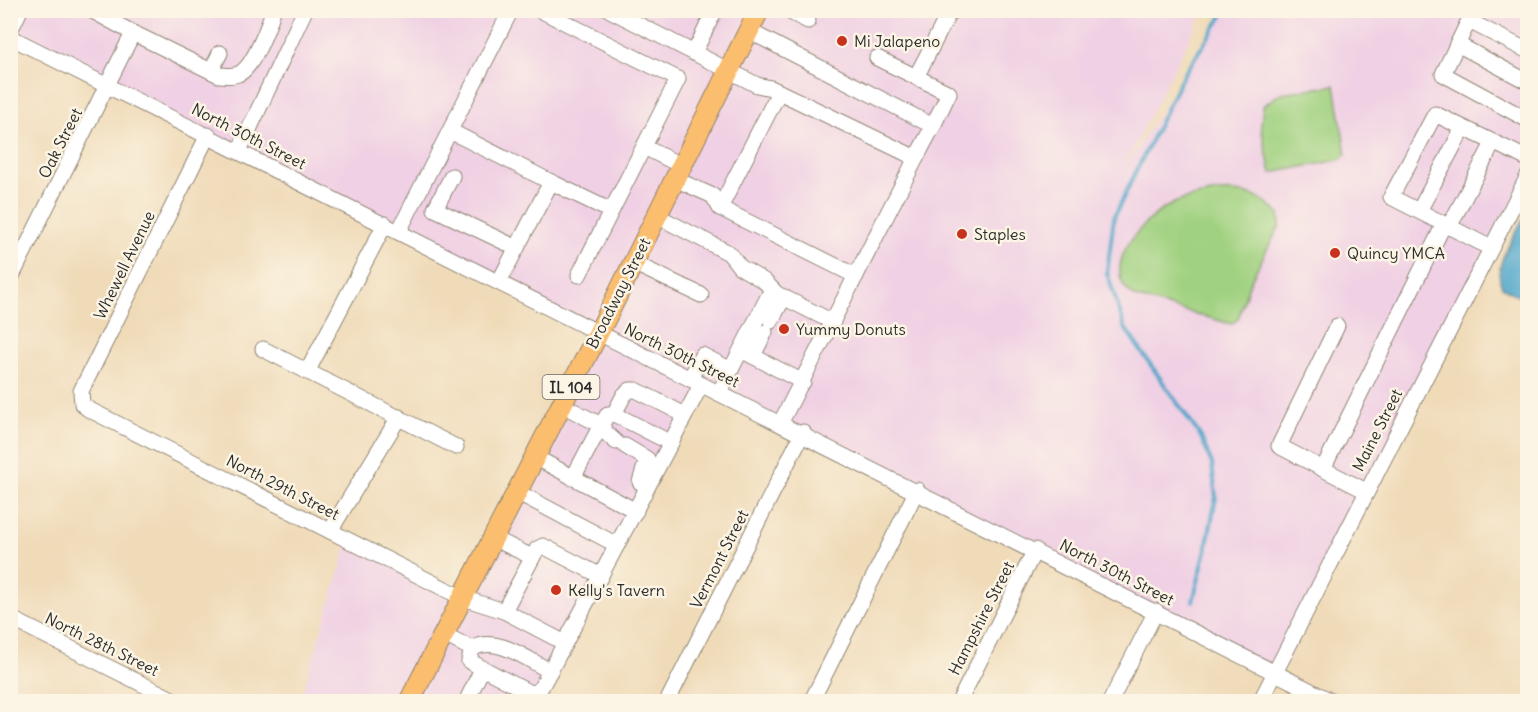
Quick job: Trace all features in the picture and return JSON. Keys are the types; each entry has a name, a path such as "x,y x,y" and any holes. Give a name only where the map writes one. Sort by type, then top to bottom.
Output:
{"main road":[{"name":"Broadway Street","path":"409,702 598,334 759,10"}],"street":[{"path":"10,31 20,10"},
{"path":"94,11 211,71 230,76 242,72 262,40 273,10"},
{"path":"239,151 304,10"},
{"path":"399,231 511,10"},
{"path":"540,10 678,79 579,275"},
{"path":"694,53 715,10"},
{"path":"786,10 808,21"},
{"path":"618,12 757,85 778,92 916,158"},
{"path":"916,77 949,13"},
{"path":"1527,51 1472,16 1443,74 1527,120"},
{"path":"749,31 933,126"},
{"name":"Oak Street","path":"10,280 133,33"},
{"name":"North 30th Street","path":"10,38 399,231 598,334 803,432 1333,702"},
{"path":"1457,44 1527,82"},
{"path":"211,71 220,53"},
{"path":"781,422 949,93 876,58"},
{"path":"720,208 778,92"},
{"path":"1491,248 1391,197 1435,114 1527,159"},
{"path":"1419,211 1463,128"},
{"path":"450,131 611,212"},
{"name":"Whewell Avenue","path":"87,409 80,398 81,391 208,135"},
{"path":"1323,469 1447,225 1493,143"},
{"path":"644,147 713,196 720,208 856,276"},
{"path":"452,176 435,209 517,248"},
{"name":"Maine Street","path":"1260,702 1527,176"},
{"path":"499,282 551,182"},
{"path":"657,216 729,252 740,267 764,281 778,293 833,322"},
{"path":"307,372 385,224"},
{"path":"633,263 701,295"},
{"path":"719,393 731,370 768,327 778,293"},
{"path":"747,353 778,293"},
{"path":"1337,326 1279,446 1366,491"},
{"path":"263,349 456,447"},
{"path":"747,353 803,382"},
{"path":"550,671 498,645 480,644 472,649 469,661 530,693 539,692 686,415 702,355 731,370"},
{"path":"614,414 624,395 630,390 636,390 686,415"},
{"path":"562,405 601,425 607,434 620,444 647,459 640,483 639,504"},
{"name":"North 29th Street","path":"87,409 463,598 504,611 565,643"},
{"path":"573,478 608,414 614,414 671,443"},
{"path":"330,531 399,417"},
{"name":"Vermont Street","path":"667,702 803,432"},
{"path":"535,458 573,478 639,504"},
{"path":"811,702 917,490"},
{"path":"517,492 617,545"},
{"path":"493,538 532,557"},
{"path":"504,611 532,557 537,549 543,546 601,576"},
{"name":"Hampshire Street","path":"959,702 1035,550"},
{"path":"1110,702 1156,611"},
{"name":"North 28th Street","path":"10,618 178,702"},
{"path":"443,634 472,649"},
{"path":"466,702 482,669"}],"shaded area":[{"path":"10,11 1203,11 1121,173 1226,11 1527,11 1527,185 1280,675 704,386 545,701 300,701 349,540 463,597 598,334 11,37"}],"green space":[{"path":"1335,85 1346,155 1339,160 1271,173 1261,127 1263,106 1281,93"},
{"path":"1219,192 1237,192 1259,198 1279,214 1280,225 1250,282 1238,319 1231,324 1135,297 1123,284 1120,274 1124,253 1137,232 1155,215 1174,203"}],"water":[{"path":"1527,213 1528,301 1502,287 1500,278 1502,259"}],"waterway":[{"path":"1193,601 1216,497 1212,464 1201,437 1125,328 1107,273 1114,217 1182,77 1226,10"}],"place":[{"name":"Mi Jalapeno","path":"842,41"},
{"name":"Staples","path":"962,234"},
{"name":"Quincy YMCA","path":"1335,253"},
{"name":"Yummy Donuts","path":"784,329"},
{"name":"Kelly's Tavern","path":"556,590"}]}
